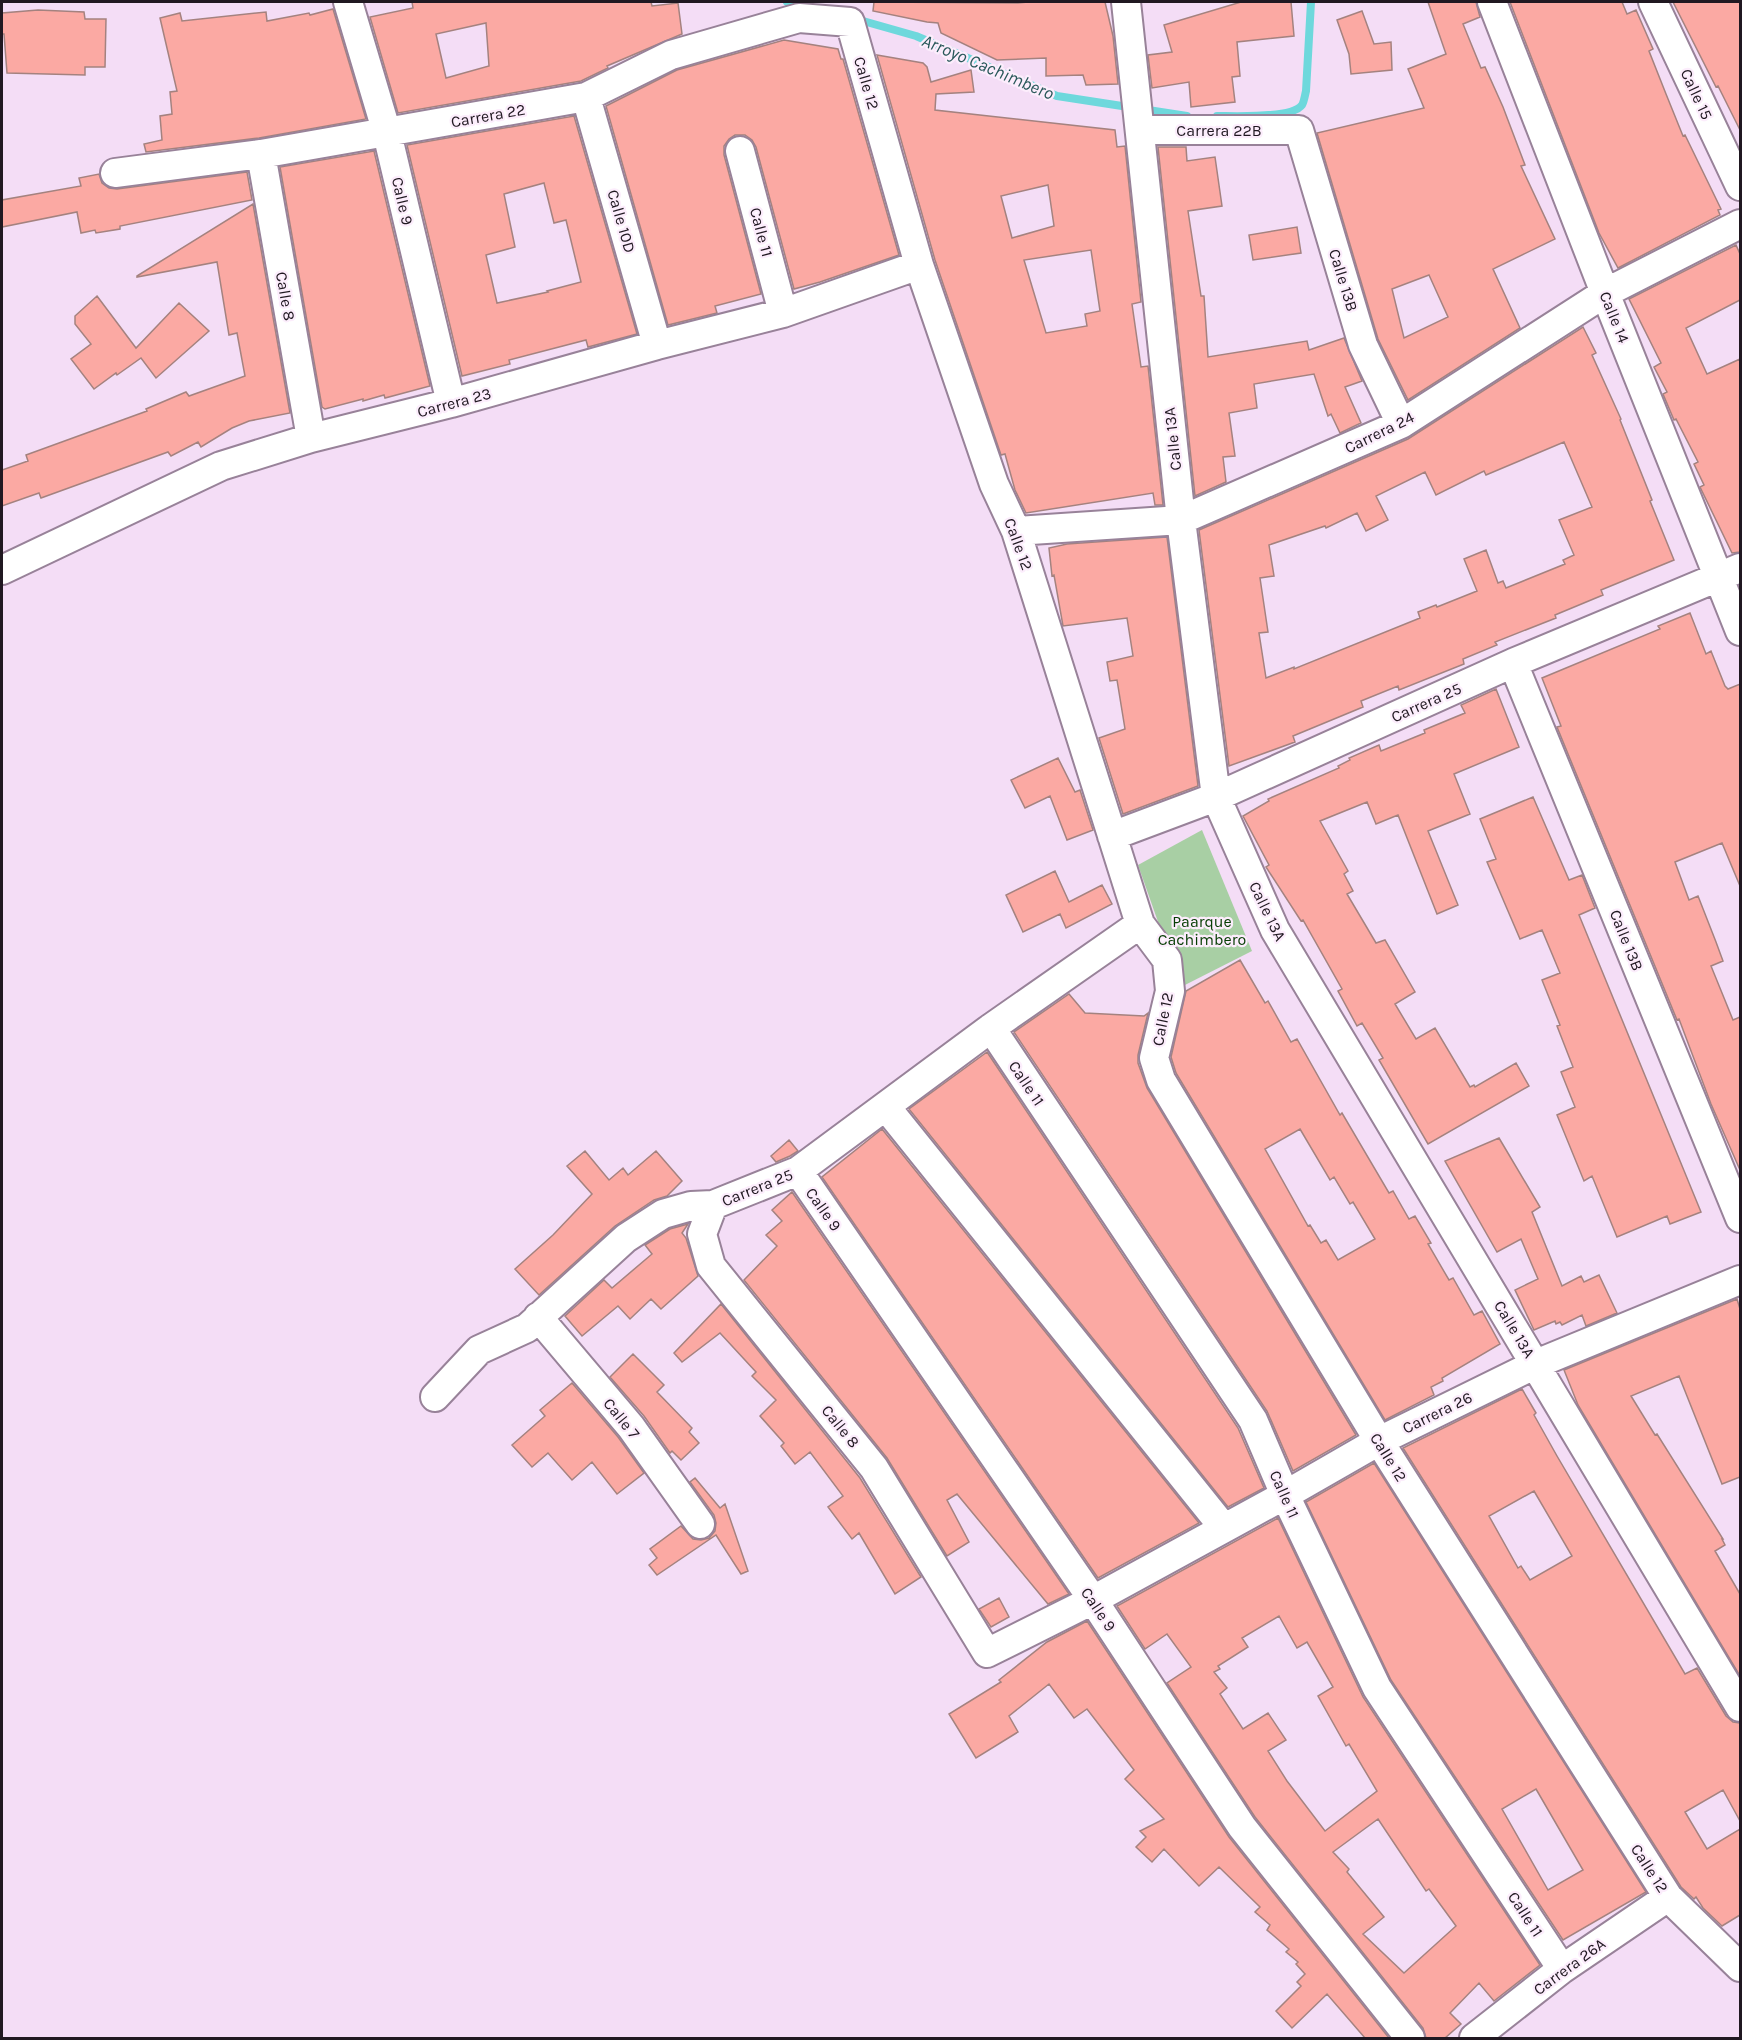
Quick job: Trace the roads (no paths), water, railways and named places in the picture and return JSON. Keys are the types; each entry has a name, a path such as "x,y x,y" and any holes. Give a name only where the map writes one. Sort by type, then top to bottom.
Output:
{"street":[{"name":"Calle 9","path":"348,2 387,134 452,403"},
{"name":"Calle 13A","path":"1126,2 1181,520 1216,797 1275,930 1740,1707"},
{"name":"Calle 14","path":"1492,2 1605,293 1729,573 1740,631"},
{"name":"Calle 15","path":"1653,2 1740,186"},
{"name":"Carrera 22","path":"115,173 261,154 387,134 586,97 671,56 799,18 850,22"},
{"name":"Calle 12","path":"850,22 919,265 994,484 1016,531 1140,924 1167,960 1170,992 1154,1058 1161,1080 1379,1441 1668,1897 1740,1967"},
{"name":"Calle 10D","path":"586,97 657,345"},
{"name":"Carrera 22B","path":"1140,130 1299,130"},
{"name":"Calle 13B","path":"1299,130 1363,345 1401,424"},
{"name":"Calle 11","path":"740,151 783,313"},
{"name":"Calle 8","path":"261,154 311,438"},
{"name":"Carrera 24","path":"1016,531 1181,520 1401,424 1605,293 1740,224"},
{"name":"Carrera 23","path":"2,570 221,466 311,438 452,403 657,345 783,313 919,265"},
{"name":"Carrera 25","path":"1112,836 1216,797 1513,663 1729,573"},
{"name":"Calle 13B","path":"1513,663 1740,1218"},
{"name":"Carrera 25","path":"435,1397 479,1350 527,1328 626,1238 663,1214 691,1206 712,1205 798,1171 991,1028 1140,924"},
{"name":"Calle 11","path":"991,1028 1252,1420 1377,1688 1562,1969"},
{"path":"886,1107 1224,1528"},
{"name":"Calle 9","path":"798,1171 1093,1600 1242,1827 1410,2038"},
{"name":"Calle 8","path":"712,1205 702,1234 711,1266 874,1468 987,1653"},
{"name":"Carrera 26","path":"987,1653 1093,1600 1379,1441 1536,1364 1740,1281"},
{"name":"Calle 7","path":"538,1317 631,1427 700,1524"},
{"name":"Carrera 26A","path":"1474,2038 1562,1969 1668,1897"}],"waterway":[{"name":"Arroyo Cachimbero","path":"787,2 794,7 802,8"},
{"name":"Arroyo Cachimbero","path":"1217,116 1275,115 1287,113 1302,105 1306,91 1311,2"},
{"name":"Arroyo Cachimbero","path":"856,19 916,36 1057,96 1187,116"}],"park label":[{"name":"Paarque Cachimbero","path":"1202,930"}]}
